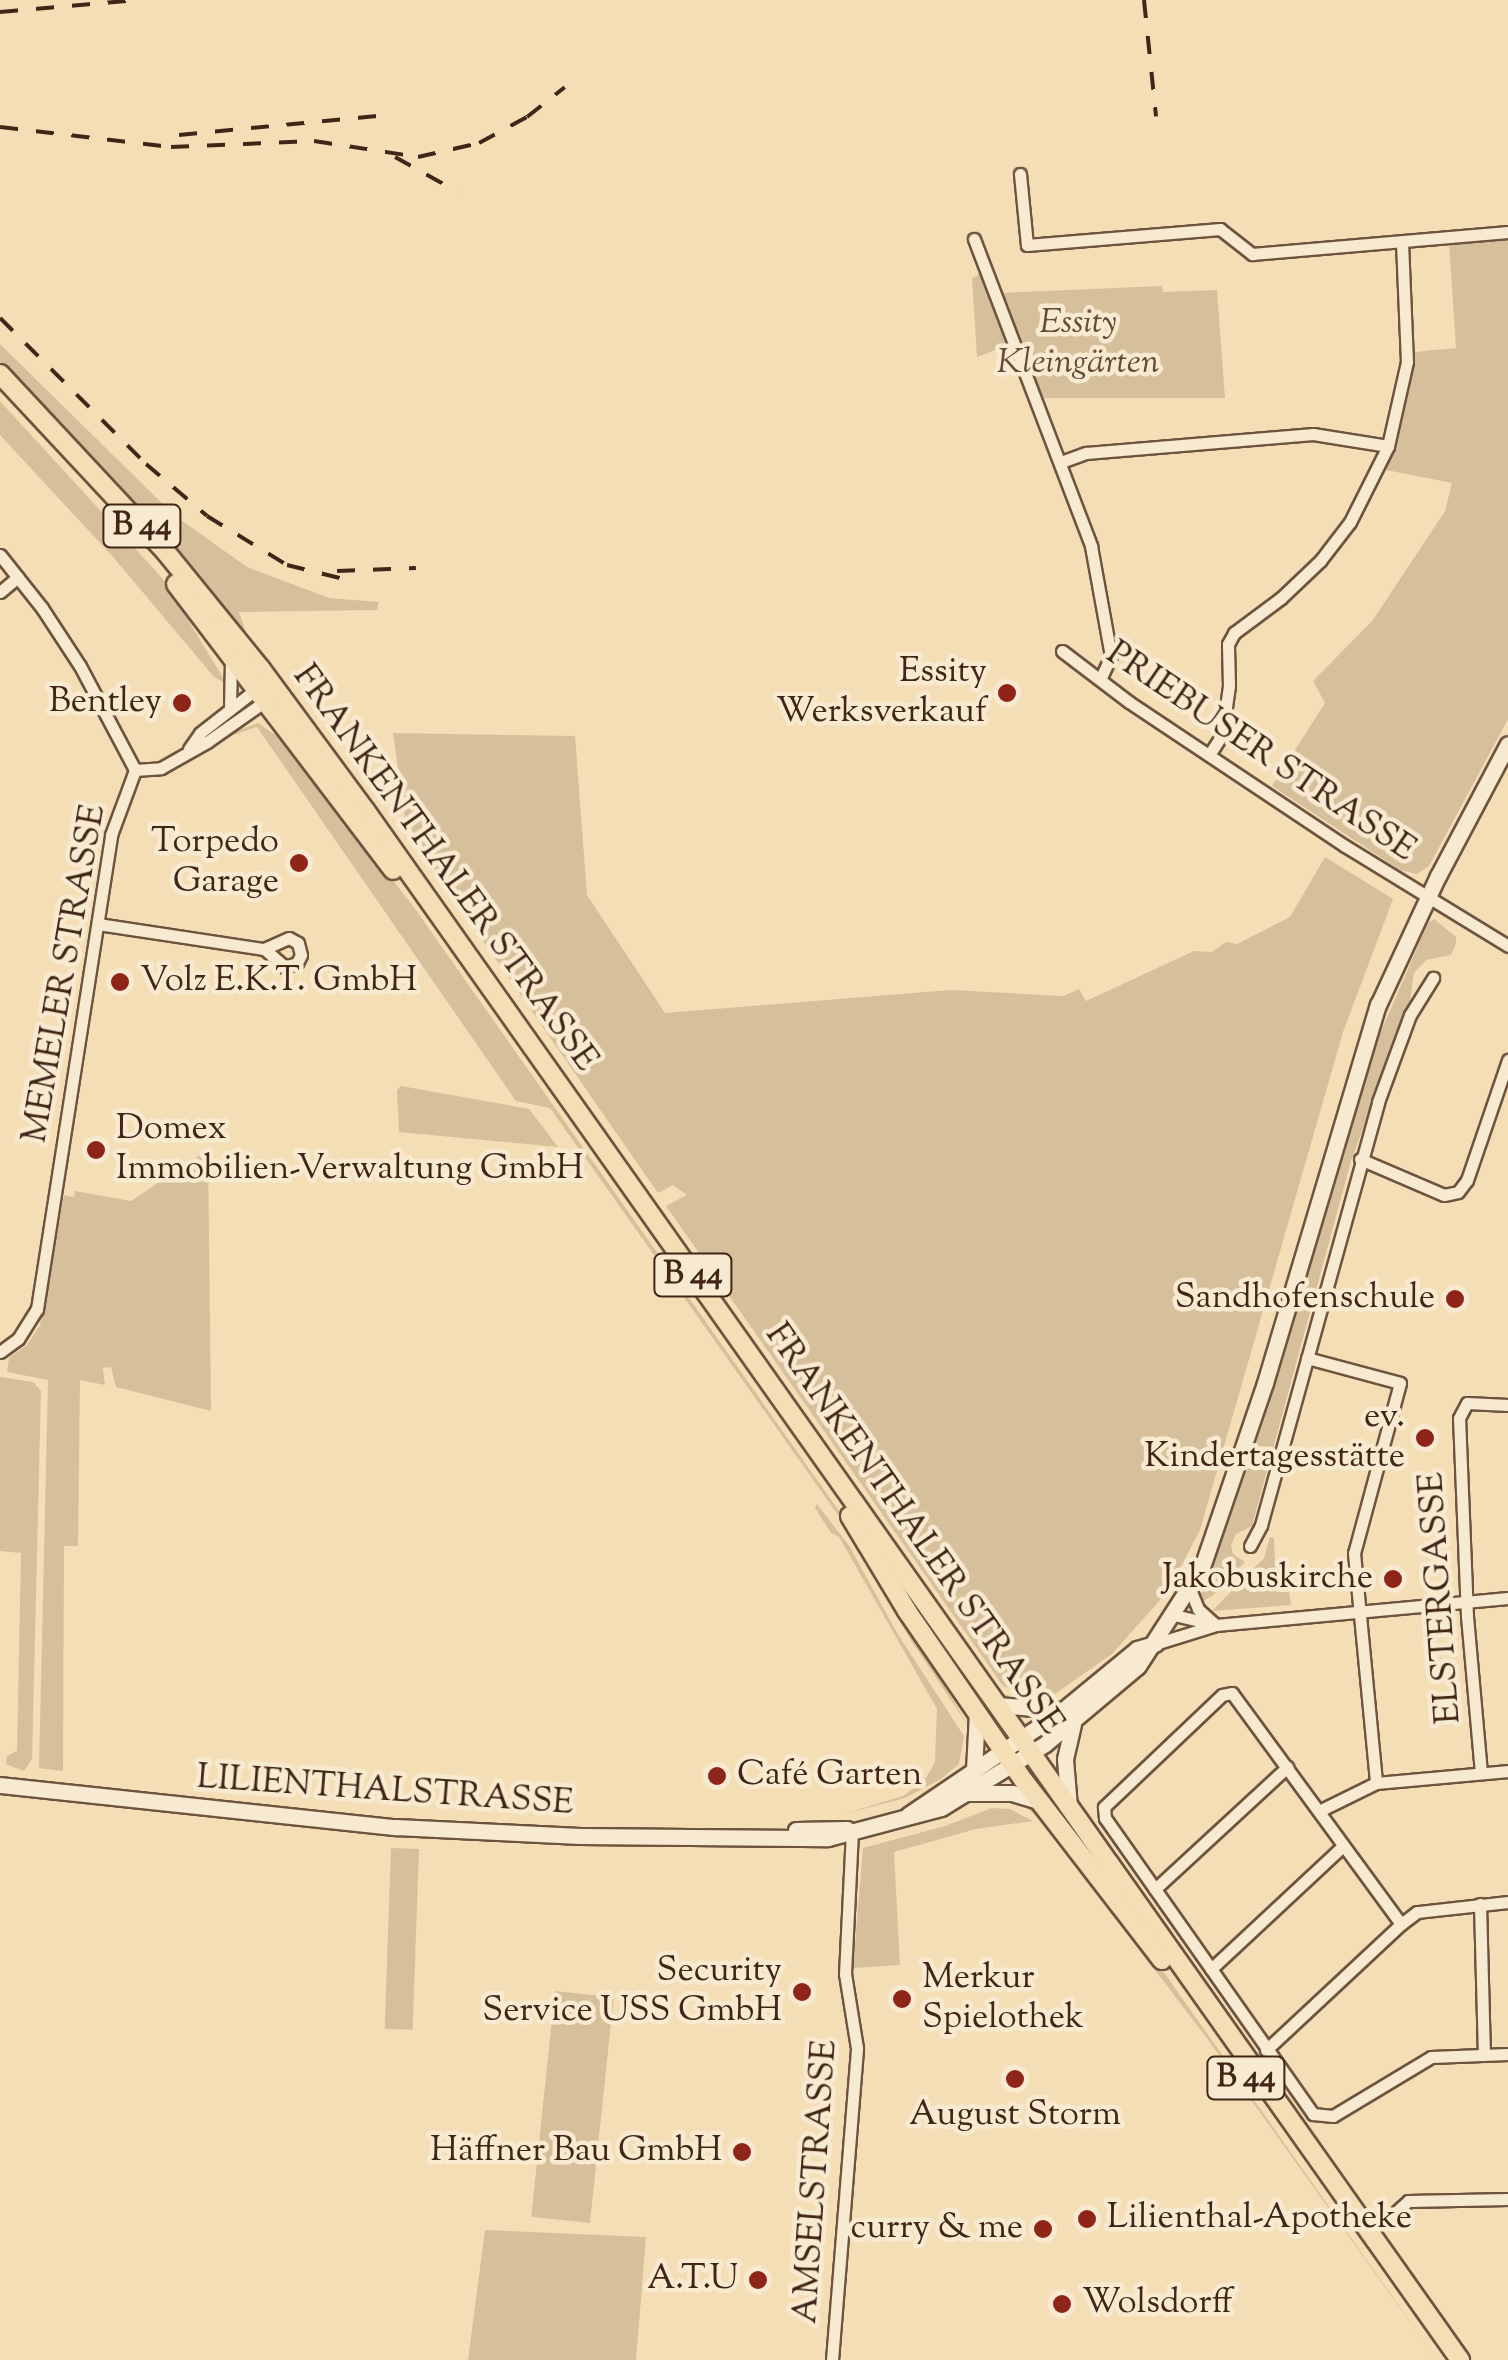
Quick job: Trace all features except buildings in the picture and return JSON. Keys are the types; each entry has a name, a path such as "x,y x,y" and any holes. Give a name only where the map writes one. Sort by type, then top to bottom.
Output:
{"main road":[{"name":"FRANKENTHALER STRASSE","path":"0,374 164,551 997,1705 1460,2360"},
{"name":"FRANKENTHALER STRASSE","path":"0,391 157,559 232,659 264,693 854,1522 907,1611 1039,1801 1158,1954 1446,2360"},
{"path":"1025,1745 1073,1724 1116,1688 1155,1644 1190,1589 1212,1542 1265,1383 1378,1005 1426,899 1508,744"},
{"path":"1008,1757 1137,1649 1155,1644"},
{"path":"997,1705 1063,1710"},
{"path":"974,1770 977,1712"},
{"path":"1070,1808 1065,1759 1073,1724"},
{"name":"LILIENTHALSTRASSE","path":"908,1815 974,1770 1008,1757"},
{"name":"LILIENTHALSTRASSE","path":"0,1785 396,1827 580,1836 828,1838 941,1808 968,1792 1008,1757"},
{"path":"968,1792 1012,1793 1039,1801"}],"street":[{"path":"1020,174 1027,245 1220,229 1252,254 1508,232"},
{"path":"974,239 1061,462 1102,588 1111,656 1101,677"},
{"path":"1210,755 1222,735 1229,686 1228,644 1234,634 1320,561 1350,522 1388,446 1407,362 1402,242"},
{"path":"1061,462 1086,453 1313,434 1388,446"},
{"path":"0,555 80,666 136,770 161,768 189,748 208,742 264,693"},
{"path":"0,592 18,577"},
{"name":"PRIEBUSER STRASSE","path":"1062,652 1101,677 1129,702 1426,899 1508,946"},
{"path":"230,708 232,659"},
{"path":"189,748 200,733 230,708 264,693"},
{"name":"MEMELER STRASSE","path":"0,1352 18,1339 37,1309 111,835 136,770"},
{"path":"98,924 264,949"},
{"path":"1250,1546 1307,1358 1360,1159 1410,1015 1433,978"},
{"path":"1360,1159 1444,1195 1458,1192 1466,1180 1508,1060"},
{"path":"1307,1358 1400,1383 1354,1552 1376,1783"},
{"name":"ELSTERGASSE","path":"1481,1773 1466,1603 1458,1418 1467,1403 1508,1405"},
{"path":"1190,1589 1198,1608 1216,1626"},
{"path":"1155,1644 1216,1626 1508,1598"},
{"path":"1174,1615 1216,1626"},
{"path":"1401,1924 1232,1693 1222,1695 1104,1807 1105,1818 1313,2114 1333,2116 1431,2056 1508,2054"},
{"path":"1155,1890 1287,1767"},
{"path":"1319,1812 1376,1783 1508,1771"},
{"name":"AMSELSTRASSE","path":"832,2360 856,2048 845,1974 852,1830"},
{"path":"1211,1968 1344,1846"},
{"path":"1266,2050 1418,1912 1508,1902"},
{"path":"1480,1904 1484,2055"},
{"path":"1398,2212 1408,2202 1508,2199"}],"green space":[{"path":"1508,237 1508,719 1429,866 1417,874 1400,870 1272,786 1325,703 1313,681 1373,620 1445,511 1452,483 1386,470 1404,413 1415,352 1456,348 1449,242"},
{"name":"Essity Kleingärten","path":"982,273 1011,344 977,357 972,278"},
{"name":"Essity Kleingärten","path":"1162,286 1163,292 1217,290 1225,398 1040,398 999,293"},
{"path":"0,344 174,515 247,567 329,598 379,602 377,610 239,612 248,638 338,757 1000,1693 1027,1701 1011,1702 997,1695 327,747 103,472 0,365"},
{"path":"0,401 163,579 227,684 214,677 114,558 0,435"},
{"path":"258,723 284,741 413,906 839,1511 971,1730 912,1642 843,1522 550,1108 516,1101 257,727 233,735 183,766 231,733"},
{"path":"393,733 575,736 587,895 665,1013 950,990 1063,996 1079,989 1086,1001 1194,951 1212,952 1226,942 1237,944 1290,917 1325,857 1393,899 1343,1032 1200,1530 1168,1591 1112,1654 1052,1696 1027,1695 1003,1686 666,1206 687,1195 673,1185 658,1193 440,879 405,818"},
{"path":"1434,919 1456,937 1456,944 1451,955 1426,960 1414,973 1410,1001 1351,1161 1252,1526 1236,1534 1231,1545 1233,1554 1245,1562 1211,1597 1200,1602 1203,1581 1259,1425 1362,1075 1428,923"},
{"path":"401,1086 529,1109 558,1147 399,1132 397,1090"},
{"path":"208,1150 211,1411 116,1387 111,1367 103,1368 105,1385 80,1380 78,1546 64,1546 63,1771 39,1768 48,1380 7,1372 9,1358 27,1345 40,1325 64,1195 74,1197 75,1191 131,1201"},
{"path":"0,1377 33,1382 41,1391 32,1759 24,1771 6,1764 7,1756 17,1751 21,1553 0,1551"},
{"path":"817,1504 850,1547 897,1633 964,1736 959,1764 941,1779 905,1798 844,1814 903,1796 925,1780 935,1762 937,1709 839,1537 831,1533 815,1508"},
{"path":"1270,1537 1274,1538 1276,1592 1289,1592 1291,1605 1212,1611 1264,1558"},
{"path":"1017,1800 1041,1816 1144,1944 1437,2360 1209,2041 1039,1818"},
{"path":"992,1808 1010,1809 1033,1821 976,1829 894,1852 900,1965 853,1968 863,1848 945,1826"},
{"path":"391,1848 419,1849 413,2030 385,2029"},
{"path":"555,1991 614,1997 590,2223 531,2217"},
{"path":"485,2230 646,2237 636,2360 468,2360"}],"railway":[{"path":"0,12 137,0"},
{"path":"1144,0 1156,116"},
{"path":"0,127 171,147 314,141 418,157 479,143 527,117 565,87"},
{"path":"179,135 377,116"},
{"path":"395,157 458,192"},
{"path":"0,318 146,464 207,516 287,565 356,582"},
{"path":"337,571 416,568"}],"place":[{"name":"Essity Werksverkauf","path":"1007,693"},
{"name":"Bentley","path":"182,703"},
{"name":"Torpedo Garage","path":"299,863"},
{"name":"Volz E.K.T. GmbH","path":"120,982"},
{"name":"Domex Immobilien-Verwaltung GmbH","path":"96,1150"},
{"name":"Sandhofenschule","path":"1455,1299"},
{"name":"ev. Kindertagesstätte","path":"1425,1438"},
{"name":"Jakobuskirche","path":"1393,1579"},
{"name":"Café Garten","path":"717,1776"},
{"name":"Security Service USS GmbH","path":"802,1992"},
{"name":"Merkur Spielothek","path":"902,1999"},
{"name":"August Storm","path":"1015,2079"},
{"name":"Häffner Bau GmbH","path":"742,2152"},
{"name":"Lilienthal-Apotheke","path":"1087,2219"},
{"name":"curry & me","path":"1043,2229"},
{"name":"A.T.U","path":"758,2280"},
{"name":"Wolsdorff","path":"1062,2304"}]}
